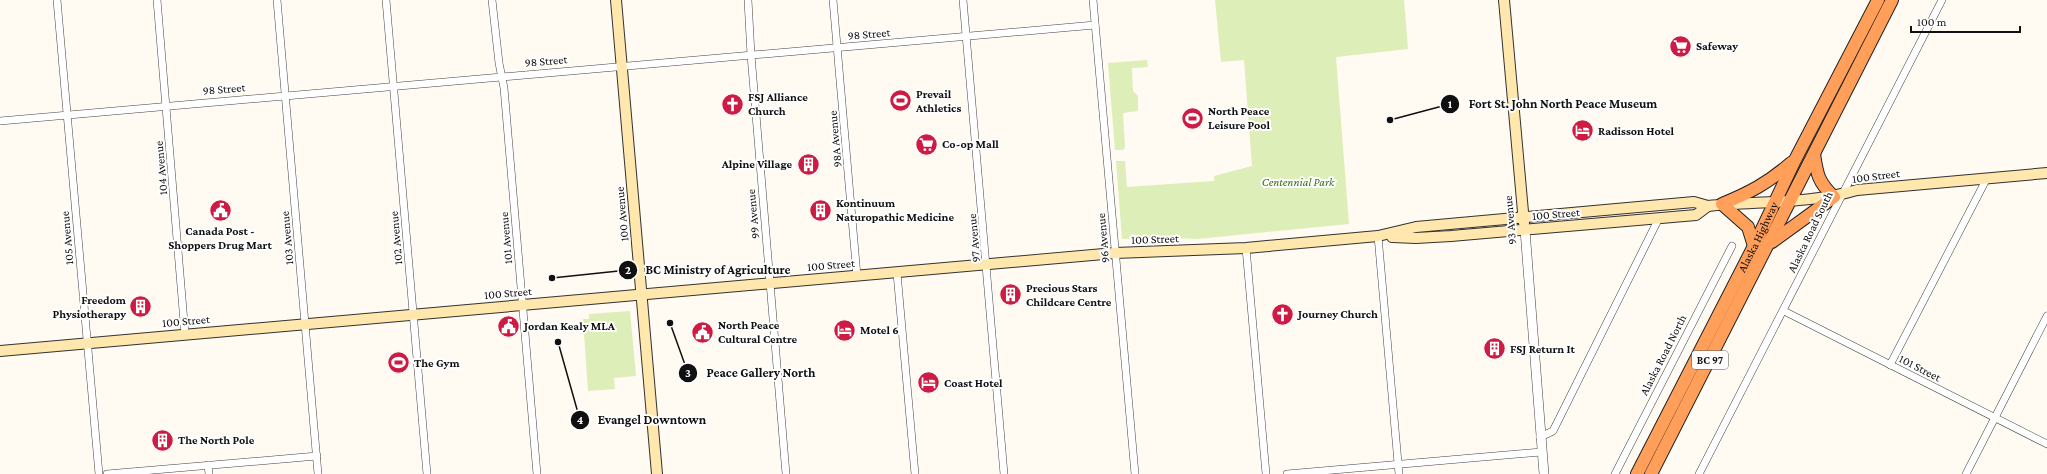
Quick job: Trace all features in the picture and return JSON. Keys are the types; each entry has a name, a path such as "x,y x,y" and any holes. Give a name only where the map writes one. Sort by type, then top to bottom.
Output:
{"highway":[{"name":"Alaska Highway","path":"1637,474 1754,246 1774,201 1878,0"},
{"name":"Alaska Highway","path":"1651,474 1792,200 1892,0"},
{"path":"1768,245 1837,196 1823,186 1818,176 1814,154"},
{"path":"1754,246 1748,227 1722,204 1754,191 1770,181 1795,160"}],"main road":[{"name":"100 Avenue","path":"616,0 657,474"},
{"name":"93 Avenue","path":"1504,0 1525,230"},
{"name":"100 Street","path":"0,351 1115,253 1246,248 1378,236 1416,228 1694,202 1708,206 1792,200 1837,196 1857,190 2047,173"},
{"name":"100 Street","path":"1378,236 1416,238 1696,215 1708,206"},
{"path":"1594,224 1612,217 1626,215 1635,208"}],"street":[{"name":"105 Avenue","path":"57,0 99,474"},
{"name":"104 Avenue","path":"157,0 185,334"},
{"name":"103 Avenue","path":"277,0 318,474"},
{"name":"102 Avenue","path":"386,0 428,474"},
{"name":"101 Avenue","path":"492,0 502,76 537,474"},
{"name":"99 Avenue","path":"748,0 751,55 786,474"},
{"name":"98A Avenue","path":"833,0 857,276"},
{"name":"97 Avenue","path":"963,0 1004,474"},
{"name":"96 Avenue","path":"1093,0 1135,474"},
{"name":"Alaska Road South","path":"1699,474 1784,310 1837,196 1942,0"},
{"name":"98 Street","path":"0,121 166,105 1095,25"},
{"path":"1890,365 1987,178"},
{"path":"1540,437 1553,432 1659,218"},
{"name":"93 Avenue","path":"1525,230 1541,452 1544,474"},
{"path":"1378,236 1400,474"},
{"name":"Alaska Road North","path":"1615,474 1732,246"},
{"path":"1246,248 1266,474"},
{"path":"897,273 915,474"},
{"name":"101 Street","path":"1784,310 2047,444"},
{"path":"1966,474 2047,316"},
{"path":"1287,474 1541,452"},
{"path":"107,474 316,456"},
{"path":"208,466 208,474"}],"green space":[{"name":"Centennial Park","path":"1215,0 1404,0 1408,49 1336,57 1349,224 1197,239 1158,237 1122,239 1116,161 1125,161 1127,187 1214,181 1214,176 1252,166 1244,60 1221,62"},
{"path":"1147,60 1148,67 1132,68 1133,91 1138,96 1138,111 1123,113 1125,148 1123,150 1115,150 1108,63"},
{"path":"630,311 636,376 614,378 615,389 588,391 583,319 589,319 589,314"}],"place":[{"name":"Safeway","path":"1681,46"},
{"name":"Prevail Athletics","path":"901,101"},
{"name":"FSJ Alliance Church","path":"733,104"},
{"name":"North Peace Leisure Pool","path":"1193,118"},
{"name":"Fort St. John North Peace Museum","path":"1390,120"},
{"name":"Radisson Hotel","path":"1583,131"},
{"name":"Co-op Mall","path":"926,144"},
{"name":"Alpine Village","path":"808,164"},
{"name":"Canada Post - Shoppers Drug Mart","path":"220,210"},
{"name":"Kontinuum Naturopathic Medicine","path":"821,210"},
{"name":"BC Ministry of Agriculture","path":"552,278"},
{"name":"Precious Stars Childcare Centre","path":"1010,295"},
{"name":"Freedom Physiotherapy","path":"141,307"},
{"name":"Journey Church","path":"1282,314"},
{"name":"Peace Gallery North","path":"670,323"},
{"name":"Jordan Kealy MLA","path":"509,326"},
{"name":"Motel 6","path":"845,330"},
{"name":"North Peace Cultural Centre","path":"702,332"},
{"name":"Evangel Downtown","path":"558,342"},
{"name":"FSJ Return It","path":"1494,349"},
{"name":"The Gym","path":"398,363"},
{"name":"Coast Hotel","path":"928,383"},
{"name":"The North Pole","path":"163,440"}]}
